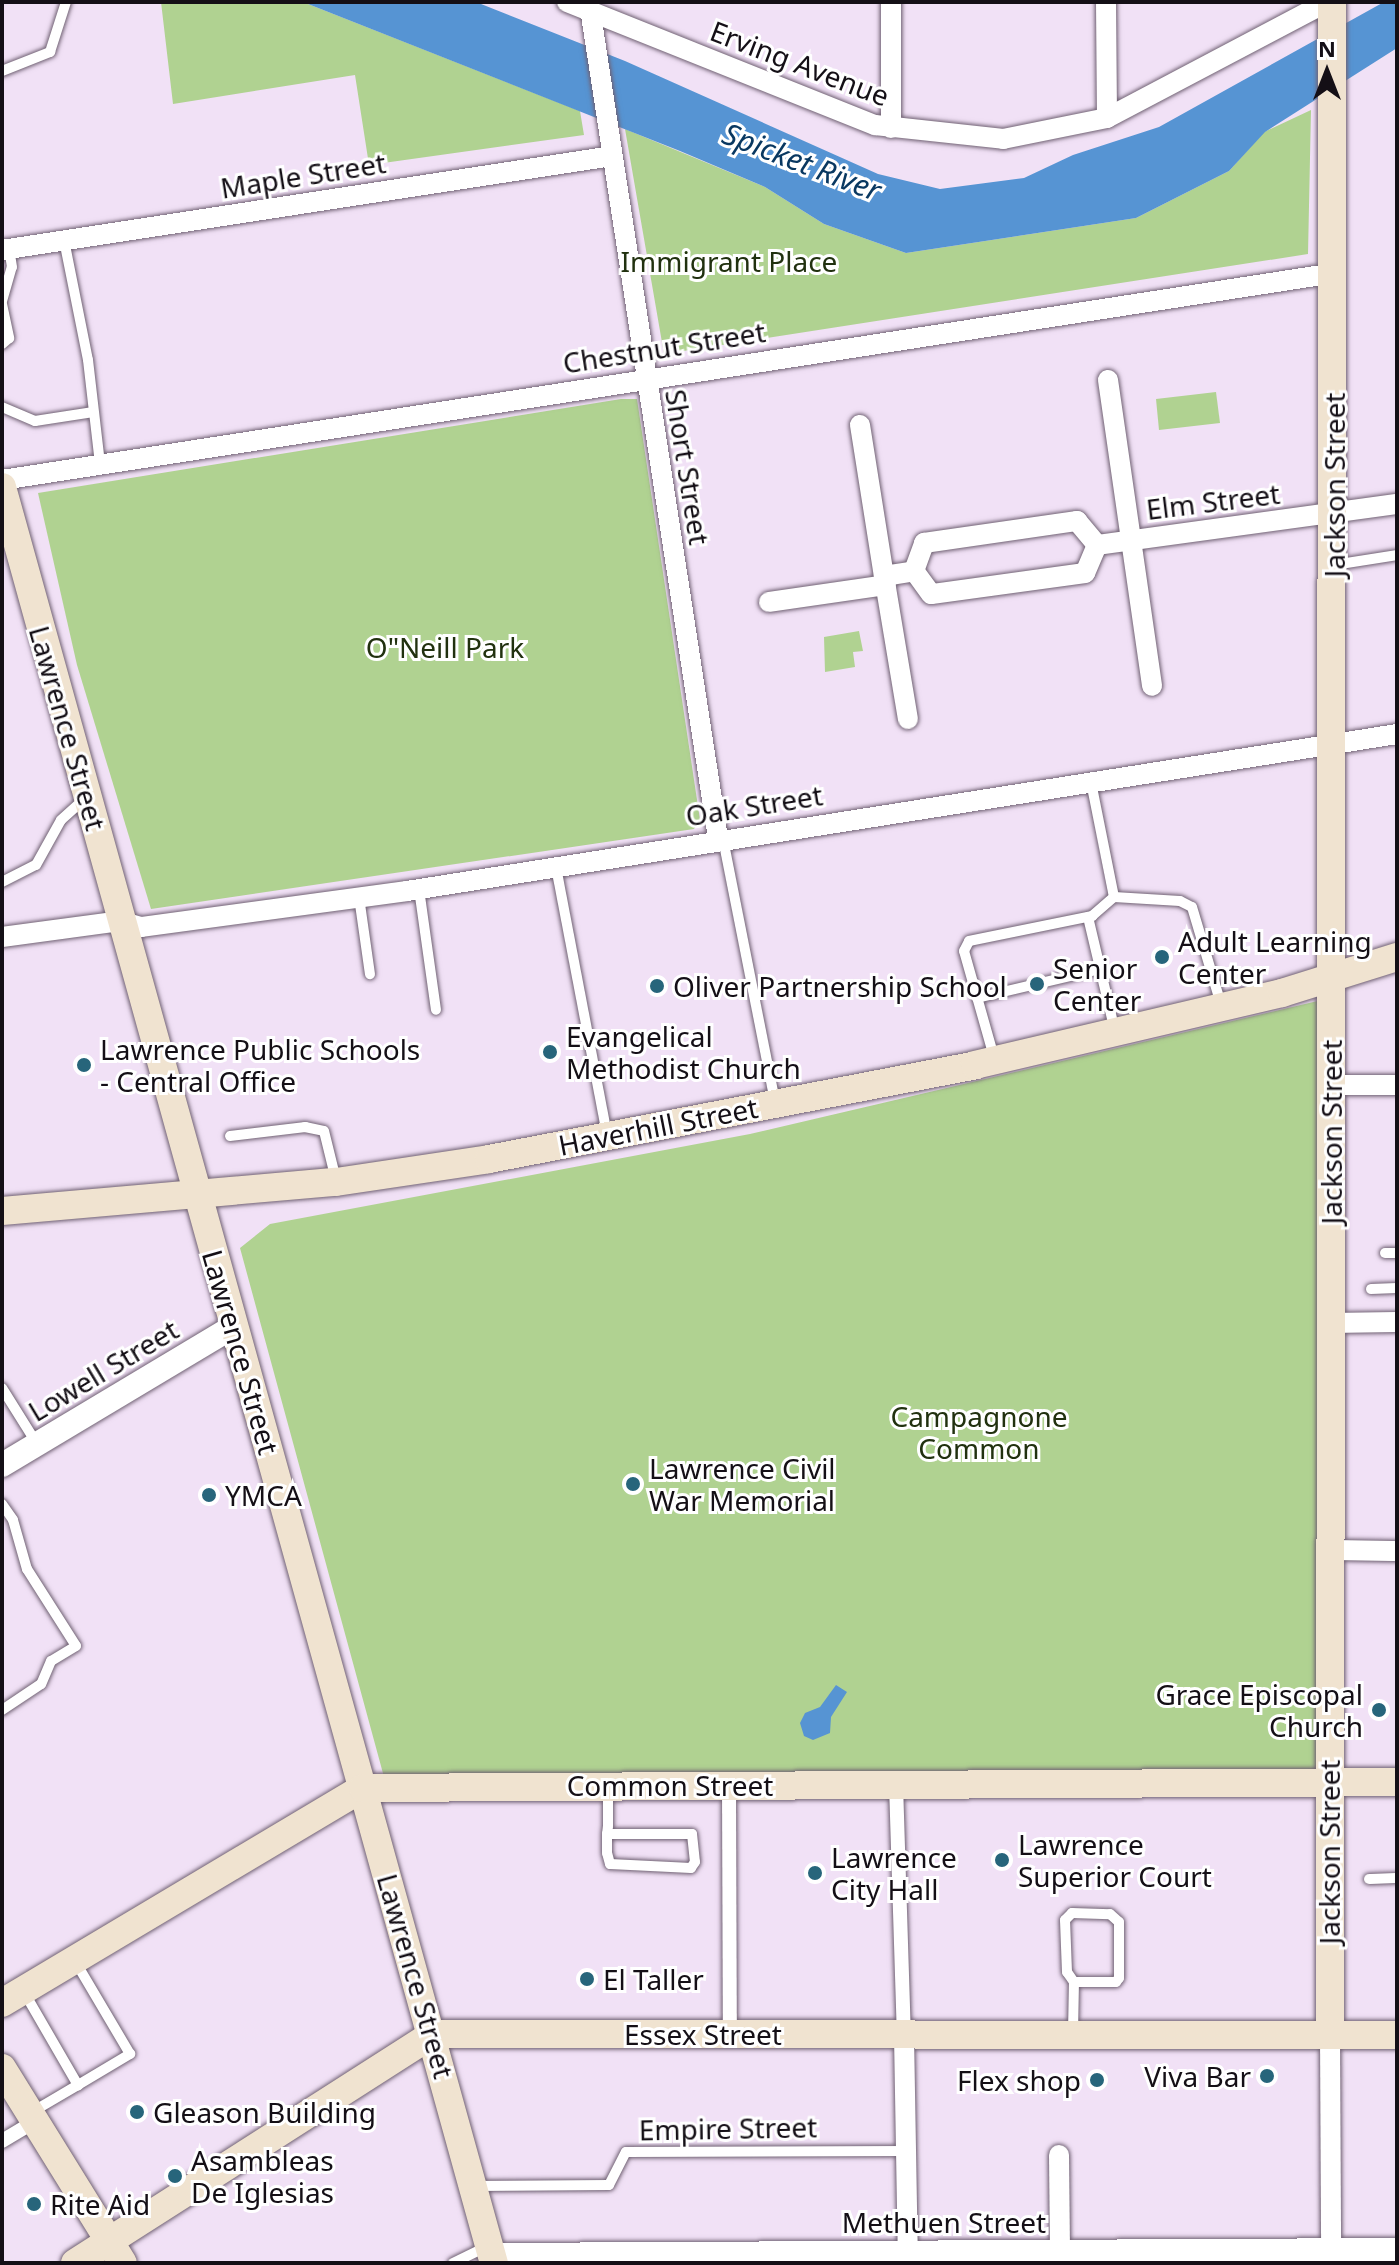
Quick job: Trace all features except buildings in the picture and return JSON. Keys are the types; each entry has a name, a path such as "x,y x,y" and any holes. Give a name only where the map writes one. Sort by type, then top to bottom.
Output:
{"main road":[{"name":"Jackson Street","path":"1330,6 1334,273 1330,2035"},
{"name":"Lawrence Street","path":"2,487 12,560 88,796 120,921 492,2254"},
{"name":"Haverhill Street","path":"2,1211 336,1182 607,1136 995,1061 1222,1007 1397,957"},
{"name":"Common Street","path":"363,1788 1397,1782"},
{"path":"13,1997 363,1788"},
{"path":"75,2263 117,2253 433,2034"},
{"name":"Essex Street","path":"433,2034 1397,2035"},
{"path":"2,2068 117,2253"}],"street":[{"name":"Erving Avenue","path":"567,2 588,6 891,128 1003,139 1107,118 1330,6"},
{"path":"891,2 891,128"},
{"path":"1106,2 1107,118"},
{"name":"Short Street","path":"588,6 720,838"},
{"name":"Maple Street","path":"6,249 612,156"},
{"name":"Chestnut Street","path":"2,480 1334,273"},
{"path":"1108,380 1152,686"},
{"path":"860,425 908,719"},
{"name":"Elm Street","path":"1097,545 1397,504"},
{"path":"1077,521 1097,545 1085,573 931,594 914,571 924,543 1077,521"},
{"path":"769,602 885,581 914,571"},
{"name":"Oak Street","path":"2,937 120,921 141,927 419,889 720,838 1397,734"},
{"path":"1331,1085 1397,1085"},
{"path":"1330,1323 1397,1322"},
{"name":"Lowell Street","path":"2,1465 234,1326"},
{"path":"1330,1550 1397,1551"},
{"path":"896,1784 908,2258"},
{"path":"729,1785 730,2034"},
{"name":"Jackson Street","path":"1330,2035 1331,2256"},
{"path":"2,2141 33,2117"},
{"path":"1059,2155 1060,2251"},
{"name":"Methuen Street","path":"492,2254 570,2259 908,2258 1060,2251 1127,2257 1331,2256 1397,2250"}],"lane":[{"path":"2,71 50,52 66,2"},
{"path":"64,240 88,360 100,464"},
{"path":"2,344 9,338 2,302 12,267 6,249"},
{"path":"2,407 35,421 93,412"},
{"path":"1334,565 1397,555"},
{"path":"1091,782 1114,897"},
{"path":"2,882 36,865 61,820 88,796"},
{"path":"720,838 776,1104"},
{"path":"556,866 607,1136"},
{"path":"419,889 436,1010"},
{"path":"359,897 370,974"},
{"path":"995,1061 964,951 969,941 1088,917 1114,897 1180,901 1192,907 1222,1007"},
{"path":"1088,917 1116,1032"},
{"path":"977,998 1100,969"},
{"path":"230,1136 305,1127 324,1131 336,1182"},
{"path":"1385,1253 1397,1253"},
{"path":"1371,1289 1397,1288"},
{"path":"2,1388 38,1444"},
{"path":"2,1710 41,1684 51,1661 76,1646 27,1569 3,1509"},
{"path":"607,1834 692,1834 695,1862 691,1868 617,1867 610,1864 607,1834 608,1785"},
{"path":"1369,1879 1397,1878"},
{"path":"1073,2035 1074,1982 1067,1972 1065,1920 1072,1913 1110,1914 1119,1922 1119,1978 1116,1982 1074,1982"},
{"path":"33,2117 130,2054 74,1960"},
{"path":"13,1997 78,2085"},
{"name":"Empire Street","path":"474,2186 609,2185 626,2152 906,2151"},
{"path":"453,2263 492,2254"}],"green space":[{"path":"161,2 303,2 580,111 584,135 369,165 355,75 173,104"},
{"name":"Immigrant Place","path":"1311,110 1308,254 664,354 625,129 765,187 824,224 906,253 1136,218 1229,171 1264,132"},
{"path":"1216,392 1220,423 1159,430 1156,399"},
{"name":"O\"Neill Park","path":"621,399 637,399 700,820 694,829 151,909 77,665 38,493"},
{"path":"859,631 863,651 853,652 855,667 825,672 824,637"},
{"name":"Campagnone Common","path":"1326,999 1318,1771 384,1777 240,1248 270,1224 750,1134"}],"water":[{"name":"Spicket River","path":"303,2 476,2 625,61 878,174 940,189 1024,178 1073,155 1159,127 1384,2 1397,2 1397,48 1265,132 1229,171 1136,218 906,253 824,224 765,187 680,151"},
{"path":"836,1685 847,1692 831,1717 830,1733 813,1740 804,1736 800,1723 805,1713 820,1707"}],"place":[{"name":"Adult Learning Center","path":"1162,957"},
{"name":"Senior Center","path":"1037,984"},
{"name":"Oliver Partnership School","path":"657,986"},
{"name":"Evangelical Methodist Church","path":"550,1052"},
{"name":"Lawrence Public Schools - Central Office","path":"84,1065"},
{"name":"Lawrence Civil War Memorial","path":"633,1484"},
{"name":"YMCA","path":"209,1495"},
{"name":"Grace Episcopal Church","path":"1379,1710"},
{"name":"Lawrence Superior Court","path":"1002,1860"},
{"name":"Lawrence City Hall","path":"815,1873"},
{"name":"El Taller","path":"587,1979"},
{"name":"Viva Bar","path":"1267,2076"},
{"name":"Flex shop","path":"1097,2080"},
{"name":"Gleason Building","path":"137,2112"},
{"name":"Asambleas De Iglesias","path":"175,2176"},
{"name":"Rite Aid","path":"34,2204"}]}
